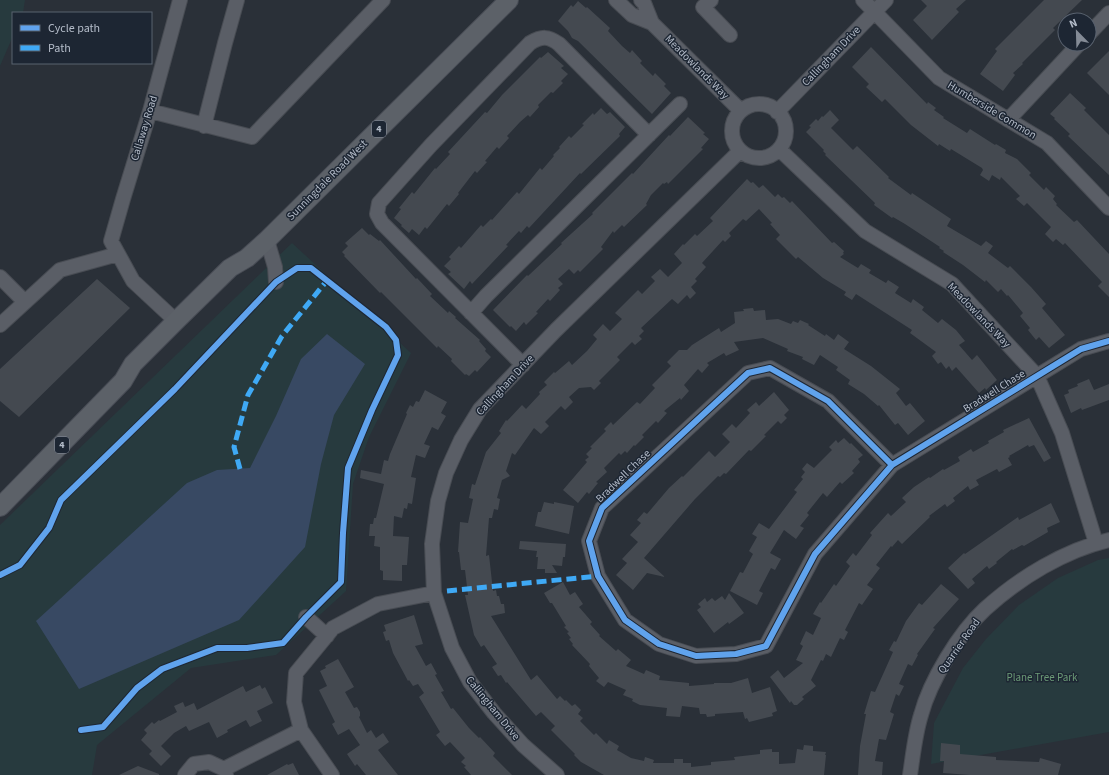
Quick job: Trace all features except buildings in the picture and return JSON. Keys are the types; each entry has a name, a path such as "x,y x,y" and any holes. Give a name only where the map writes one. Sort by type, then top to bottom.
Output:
{"main road":[{"name":"Sunningdale Road West","path":"0,507 123,381 133,364 176,321 230,268 247,258 267,240 509,0"},
{"name":"Sunningdale Road West","path":"123,381 140,372 221,292 237,275 247,258"}],"street":[{"name":"Callaway Road","path":"176,321 133,282 112,241 123,199 150,111 180,0"},
{"path":"204,126 237,0"},
{"path":"150,111 252,138 383,0"},
{"name":"Meadowlands Way","path":"616,0 632,15 652,23 741,111"},
{"name":"Meadowlands Way","path":"641,0 644,3 652,23"},
{"path":"711,0 703,7 730,35"},
{"name":"Humberside Common","path":"863,0 939,78 1047,143 1109,208"},
{"name":"Callingham Drive","path":"778,112 886,0"},
{"path":"1097,25 1109,12"},
{"path":"523,364 382,223 377,214 379,203 431,145 530,43 537,39 551,38 559,44 649,135"},
{"path":"1008,120 1072,52"},
{"path":"471,313 486,296 680,104"},
{"path":"759,104 769,106 778,112 783,120 786,130 784,140 779,149 770,155 760,158 749,156 740,151 735,144 732,135 732,126 735,118 741,111 749,106 759,104"},
{"name":"Meadowlands Way","path":"779,149 865,231 952,284 1037,376 1062,434 1102,541"},
{"name":"Callingham Drive","path":"557,775 523,746 494,713 470,682 452,648 434,593 432,544 438,501 446,473 461,440 480,409 523,364 673,215 740,151"},
{"path":"267,240 275,267 276,282"},
{"path":"1,323 60,270 118,254"},
{"path":"0,277 25,302"},
{"name":"Bradwell Chase","path":"892,465 828,400 770,368 748,373 602,508 589,541 598,576 625,620 659,644 696,656 736,654 766,646 815,554 892,465 1080,348 1109,341"},
{"name":"Quarrier Road","path":"910,775 921,715 934,682 966,631 985,610 1033,572 1050,563 1102,541"},
{"path":"332,775 301,730 294,702 296,673 333,628 378,604 434,593"},
{"path":"306,617 327,636"},
{"path":"185,775 194,764 209,762 225,772 301,730"}],"green space":[{"path":"0,0 25,0 23,12 12,12 12,38 0,66"},
{"path":"292,243 411,353 369,437 353,484 346,591 276,655 191,668 97,745 92,775 0,775 0,525"},
{"name":"Plane Tree Park","path":"1109,558 1109,732 931,764 934,723 963,668 986,639 1019,605 1058,578 1098,560"}],"water":[{"path":"327,334 365,364 334,415 321,464 305,547 239,620 79,689 36,621 187,483 217,470 250,468 276,416 301,359"}],"marked path":[{"path":"240,469 234,447 248,395 282,336 329,278"},
{"path":"447,591 598,576"}],"cycle path":[{"path":"0,575 20,565 49,528 61,500 175,389 276,282 297,268 311,268 386,327 396,340 398,355 372,410 348,468 341,582 306,617 283,643 247,648 217,648 162,669 137,688 103,727 81,730"},
{"path":"892,465 828,401 770,368 748,373 602,508 589,541 598,576 625,620 659,644 696,656 736,654 766,646 815,554 892,465 1081,349 1109,341"}]}
